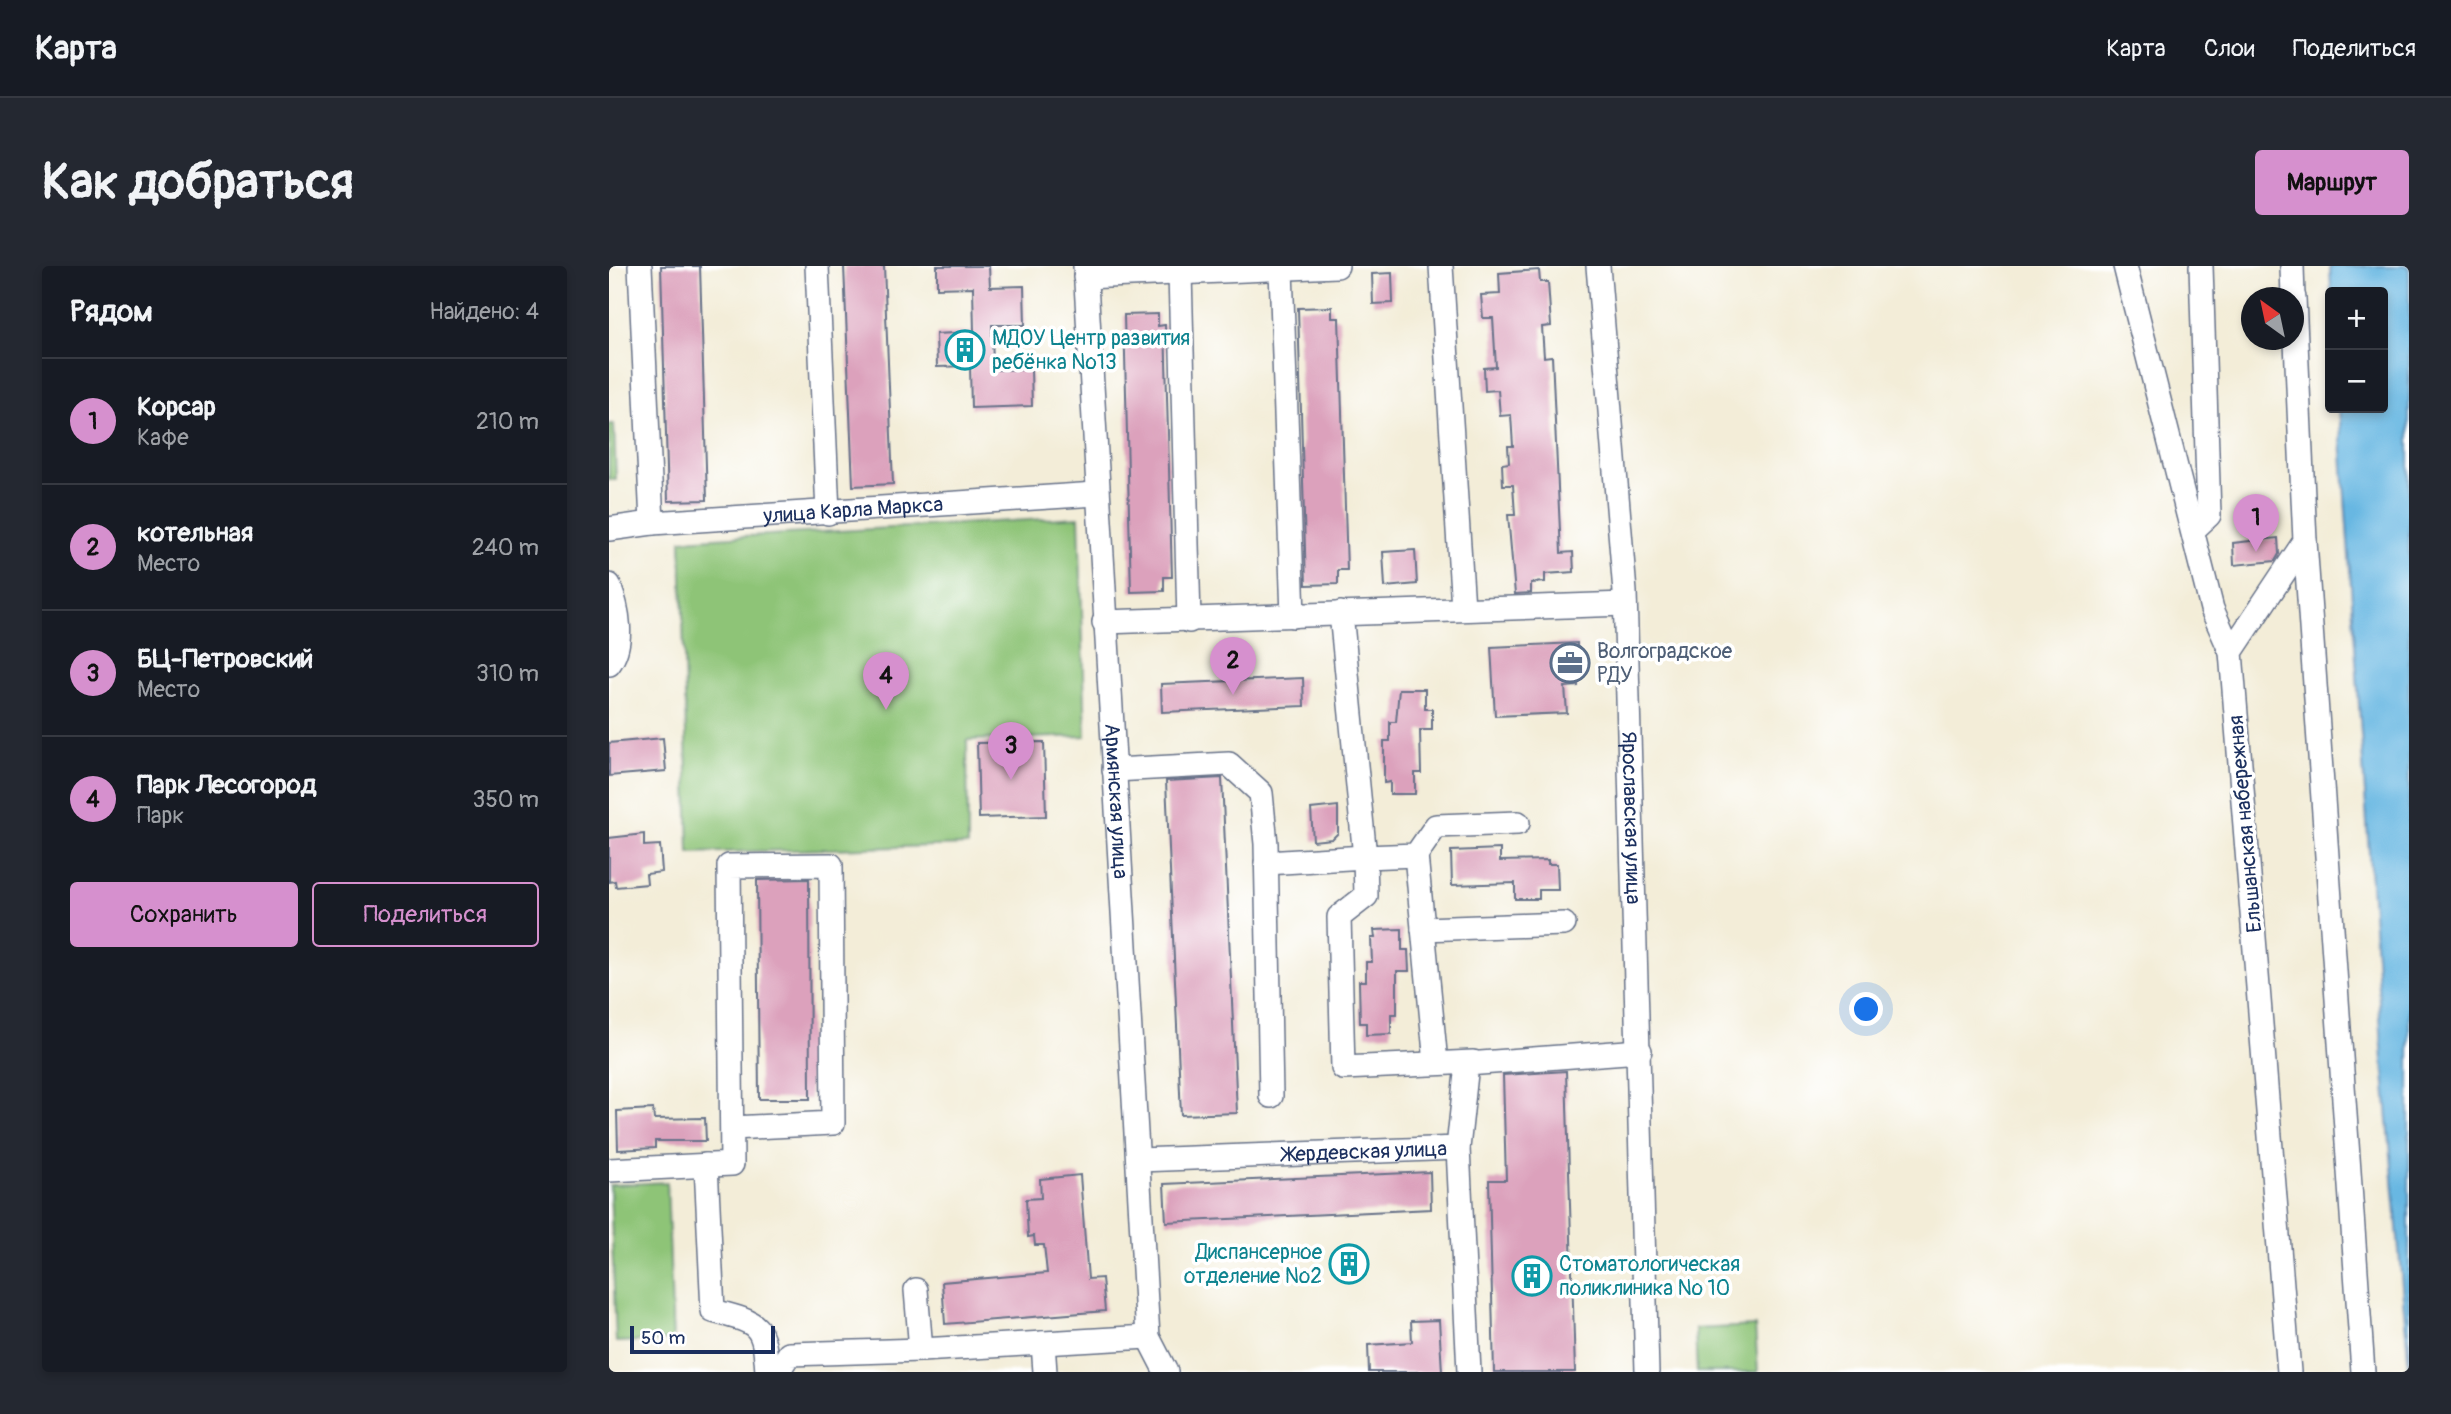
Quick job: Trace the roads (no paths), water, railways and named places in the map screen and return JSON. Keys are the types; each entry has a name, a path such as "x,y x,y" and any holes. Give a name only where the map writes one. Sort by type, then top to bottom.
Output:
{"street":[{"path":"640,266 652,523"},
{"path":"817,266 828,513"},
{"path":"1085,271 1180,273 1337,266"},
{"path":"1441,266 1463,608"},
{"name":"Ярославская улица","path":"1598,266 1625,604 1640,1051 1647,1372"},
{"name":"Ельшанская набережная","path":"2125,266 2212,608 2231,652 2289,1372"},
{"path":"2193,530 2209,515 2201,266"},
{"path":"2292,266 2293,287"},
{"path":"1281,269 1293,616"},
{"name":"Армянская улица","path":"1085,271 1148,1337"},
{"path":"1180,273 1189,621"},
{"path":"2296,350 2305,541 2363,1372"},
{"name":"улица Карла Маркса","path":"609,529 652,523 1097,495"},
{"path":"2231,652 2305,541"},
{"path":"609,585 618,626 618,644 609,664"},
{"path":"1104,622 1625,604"},
{"path":"1341,613 1365,857 1366,896 1339,917 1343,1068 1640,1051"},
{"path":"1114,770 1229,764 1261,793 1266,863 1271,1096"},
{"path":"1436,1063 1416,855 1436,826 1518,823"},
{"path":"1266,863 1416,855"},
{"path":"609,1170 732,1164 731,1128 729,866 831,865 833,1123 731,1128"},
{"path":"1423,929 1564,924"},
{"name":"Жердевская улица","path":"1139,1160 1458,1148 1468,1064 1473,1062"},
{"path":"1458,1148 1469,1372"},
{"path":"706,1165 713,1311 750,1320 760,1329 765,1340 767,1372"},
{"path":"916,1290 921,1350"},
{"path":"778,1372 789,1354 921,1350 1148,1337 1166,1372"},
{"path":"1043,1343 1045,1372"}],"water":[{"path":"2330,266 2409,266 2409,1369 2383,1061 2339,413 2388,413 2388,287 2331,287"}],"place":[{"name":"МДОУ Центр развития ребёнка №13","path":"965,350"},
{"name":"Корсар","path":"2256,552"},
{"name":"Волгоградское РДУ","path":"1570,663"},
{"name":"котельная","path":"1233,695"},
{"name":"Парк Лесогород","path":"886,710"},
{"name":"БЦ-Петровский","path":"1011,780"},
{"name":"Диспансерное отделение №2","path":"1349,1264"},
{"name":"Стоматологическая поликлиника № 10","path":"1532,1276"}]}
